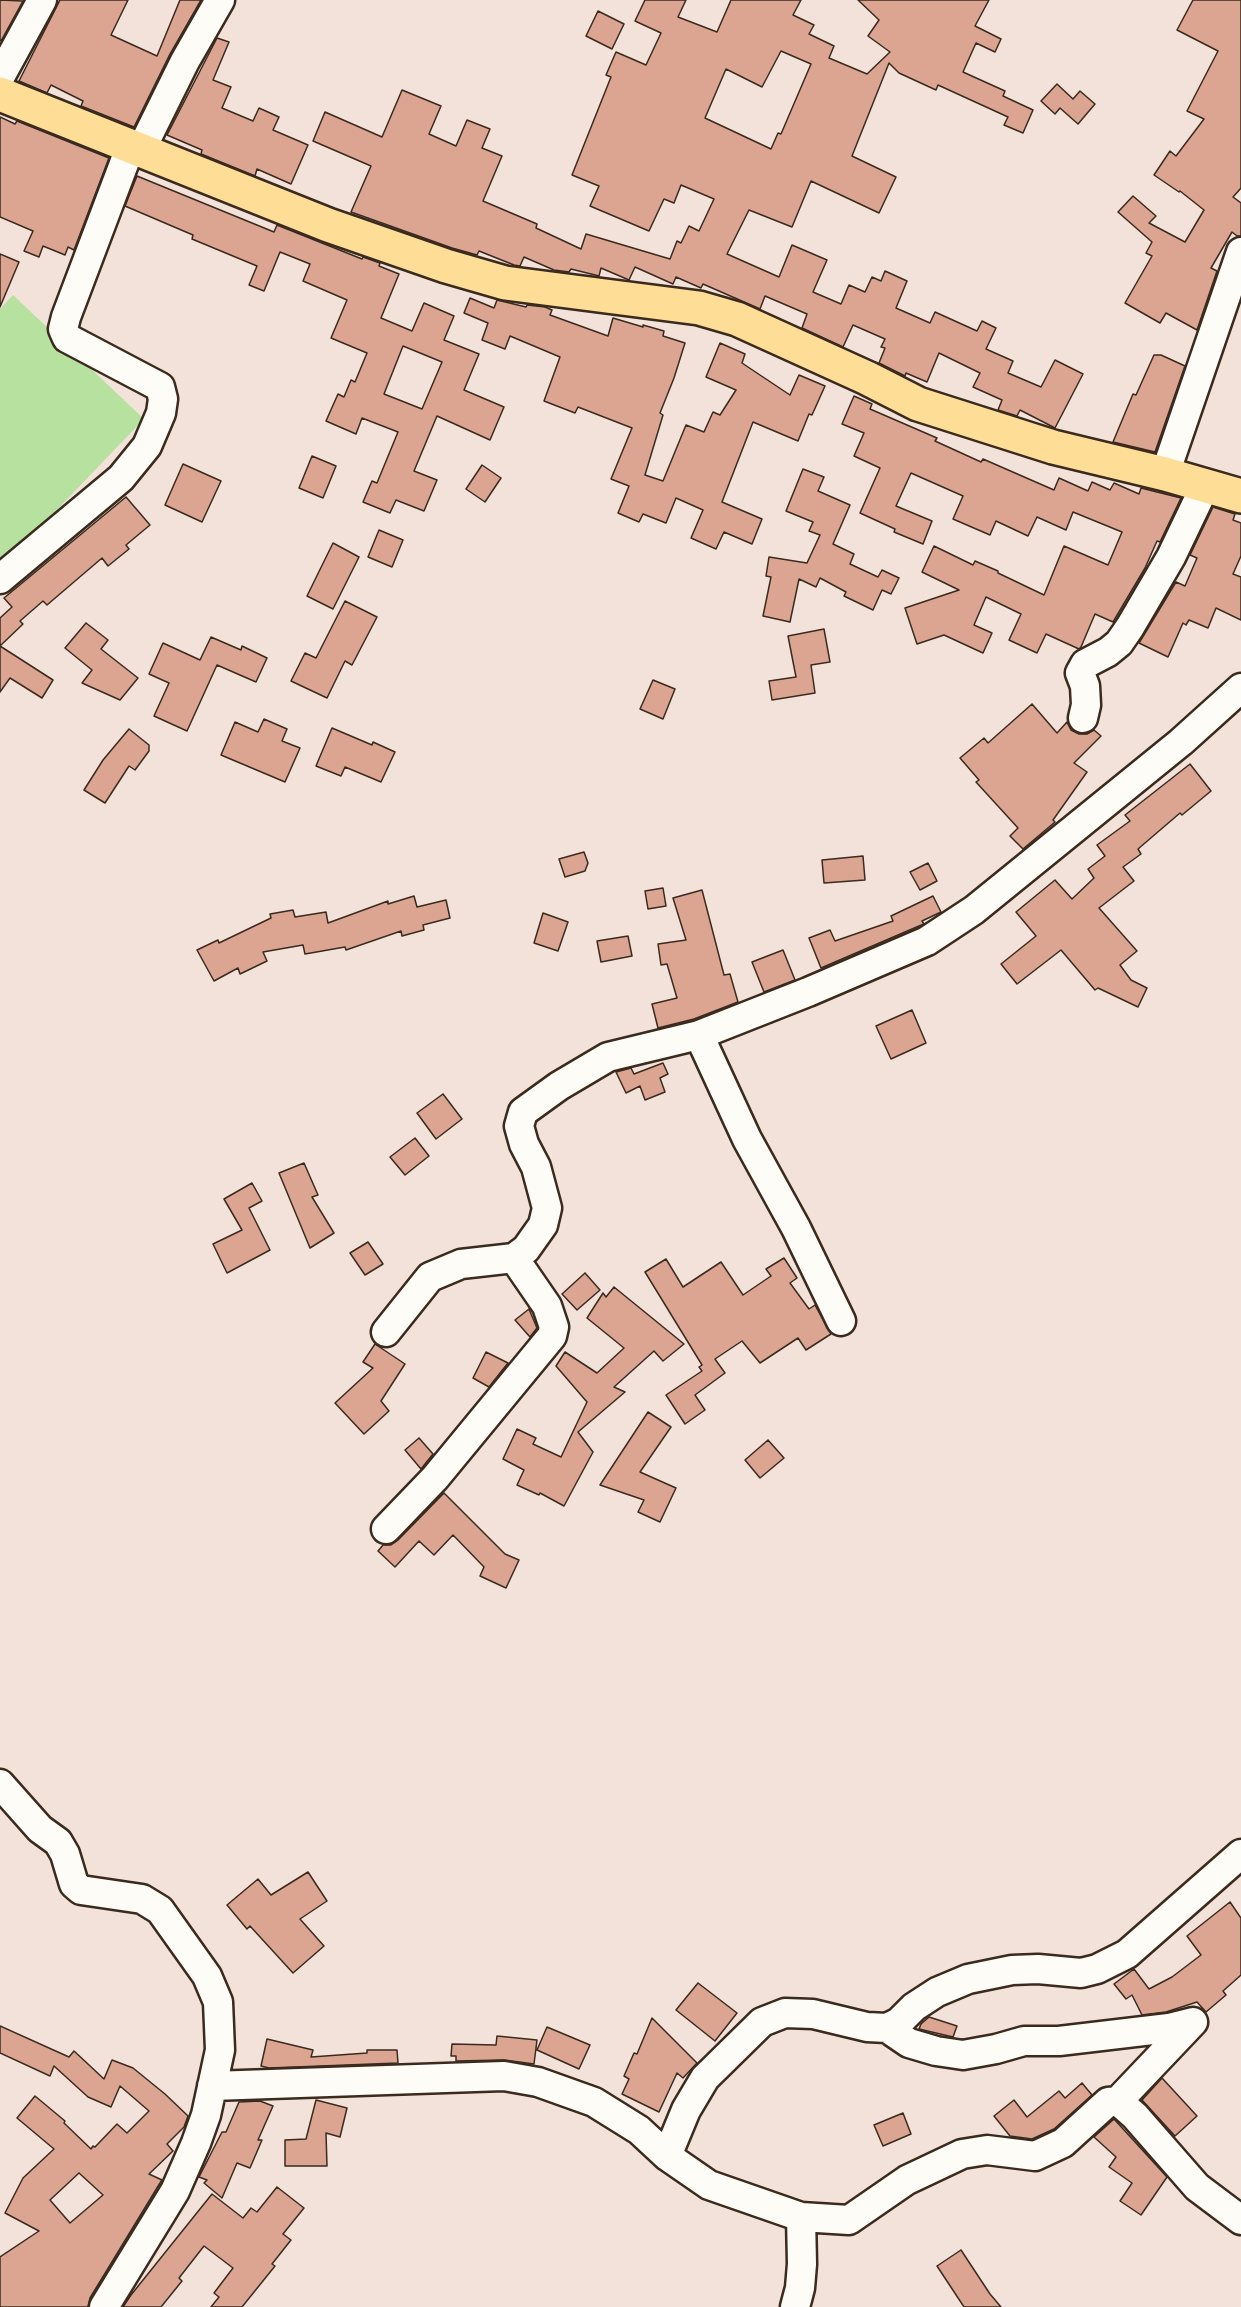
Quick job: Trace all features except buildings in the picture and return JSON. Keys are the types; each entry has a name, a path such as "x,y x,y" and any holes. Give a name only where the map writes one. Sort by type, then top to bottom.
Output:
{"main road":[{"path":"0,94 328,225 446,266 505,283 699,308 737,319 867,378 918,404 1053,447 1165,474 1241,496"}],"street":[{"path":"0,76 42,0"},
{"path":"0,579 121,478 147,446 161,413 163,399 160,387 67,338 63,329 126,161 137,148 220,0"},
{"path":"1165,474 1241,252"},
{"path":"1083,717 1086,705 1085,686 1080,673 1085,663 1108,652 1119,643 1171,557 1205,486"},
{"path":"386,1332 430,1277 461,1264 514,1258 526,1249 543,1225 547,1208 536,1167 524,1144 519,1126 523,1112 559,1086 608,1058 699,1035 927,941 974,910 1181,742 1241,688"},
{"path":"699,1035 747,1139 796,1228 841,1321"},
{"path":"386,1529 435,1478 552,1336 554,1327 547,1306 514,1258"},
{"path":"0,1784 40,1828 58,1842 65,1854 74,1884 81,1890 142,1899 160,1910 200,1966 218,2002 220,2050 206,2115 196,2144 175,2191 104,2307"},
{"path":"667,2156 686,2110 705,2078 762,2022 785,2013 813,2013 867,2027 887,2028 899,2022 914,2007 937,1992 968,1979 1012,1970 1038,1969 1081,1973 1097,1970 1126,1954 1241,1854"},
{"path":"212,2086 504,2076 538,2082 594,2102 639,2130 667,2156 709,2185 801,2217 849,2220 907,2180 962,2154 987,2150 1035,2156 1063,2144 1108,2102 1118,2101 1193,2022 1169,2028 1059,2041 1024,2041 963,2055 936,2051 909,2043 887,2028"},
{"path":"1118,2101 1135,2116 1197,2187 1241,2220"},
{"path":"795,2307 800,2288 802,2264 801,2217"}],"green space":[{"path":"13,295 144,419 0,569 0,309"}]}
